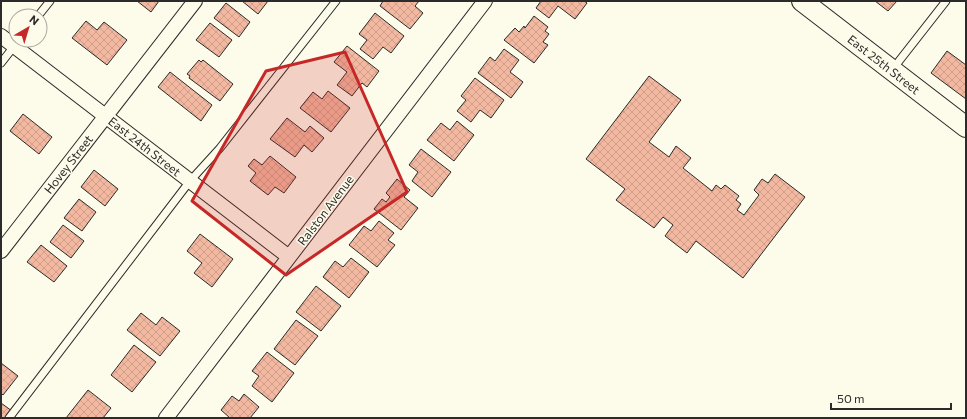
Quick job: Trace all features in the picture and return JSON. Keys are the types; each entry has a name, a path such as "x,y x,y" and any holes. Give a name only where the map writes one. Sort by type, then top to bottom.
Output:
{"street":[{"name":"Hovey Street","path":"1,251 195,1"},
{"name":"Ralston Avenue","path":"166,418 485,1"},
{"name":"East 25th Street","path":"802,1 966,127"},
{"name":"East 24th Street","path":"23,48 105,116 289,257"}],"lane":[{"path":"9,418 190,181 220,148 336,1"},
{"path":"892,70 946,1"},
{"path":"1,64 13,48"}],"highlighted area":[{"path":"345,52 407,192 286,275 192,201 266,71"}],"building":[{"path":"137,1 159,1 151,12"},
{"path":"242,1 268,1 258,14"},
{"path":"383,1 419,1 415,6 423,13 410,29 380,6"},
{"path":"541,1 584,1 587,3 575,19 558,6 549,18 536,8"},
{"path":"875,1 897,1 888,11"},
{"path":"226,3 250,22 239,37 214,18"},
{"path":"375,13 404,36 391,53 383,47 373,59 360,49 367,40 359,34"},
{"path":"534,16 548,27 545,31 549,34 543,42 548,45 534,63 504,40 515,28 519,32 524,26 525,28"},
{"path":"86,21 97,30 104,22 127,40 107,65 72,38"},
{"path":"210,23 232,40 219,57 196,40"},
{"path":"347,46 379,71 367,87 362,83 352,96 337,85 347,72 334,62"},
{"path":"504,49 519,60 510,72 523,82 511,98 478,73 490,57 495,61"},
{"path":"947,51 966,65 966,99 931,73"},
{"path":"199,60 201,62 203,60 233,84 220,101 189,78 190,76 187,74"},
{"path":"170,72 212,105 201,121 158,87"},
{"path":"649,76 681,100 649,142 669,157 676,146 691,158 683,168 712,191 716,185 721,189 725,185 739,196 736,200 741,204 737,210 744,215 759,195 754,190 762,179 768,183 775,174 805,197 743,278 696,241 687,253 665,236 673,225 663,217 654,228 616,200 625,189 586,159"},
{"path":"475,78 504,100 491,118 480,110 471,122 457,111 466,100 461,96"},
{"path":"328,91 350,108 331,132 300,108 313,92 322,99"},
{"path":"23,114 52,137 39,154 10,131"},
{"path":"287,118 305,132 310,126 324,138 312,152 304,145 295,157 270,139"},
{"path":"457,121 474,135 454,161 427,140 441,123 450,130"},
{"path":"421,149 451,172 432,197 412,181 418,172 409,165"},
{"path":"270,156 296,177 284,193 275,187 268,195 250,181 256,173 248,166 254,159 262,165"},
{"path":"94,170 118,189 105,206 81,187"},
{"path":"397,179 410,190 404,197 418,208 401,230 374,209 382,199 386,202 390,197 386,193"},
{"path":"79,199 96,212 82,231 64,218"},
{"path":"379,221 394,233 388,240 395,245 377,267 349,245 364,226 371,231"},
{"path":"63,225 84,241 71,258 50,242"},
{"path":"200,234 233,259 212,287 194,273 202,263 187,251"},
{"path":"41,245 67,266 54,282 27,262"},
{"path":"351,258 369,272 349,298 323,277 335,261 343,267"},
{"path":"316,286 341,306 321,331 296,312"},
{"path":"141,313 156,325 162,317 180,331 160,356 127,330"},
{"path":"296,320 318,336 295,365 274,349"},
{"path":"134,345 156,362 132,392 111,375"},
{"path":"267,352 294,373 272,402 252,386 259,376 252,371"},
{"path":"1,363 18,376 3,395 1,393"},
{"path":"88,390 111,408 103,418 66,418"},
{"path":"244,394 259,407 250,418 230,418 221,410 232,396 239,401"},
{"path":"1,403 12,411 6,418 1,418"}]}
